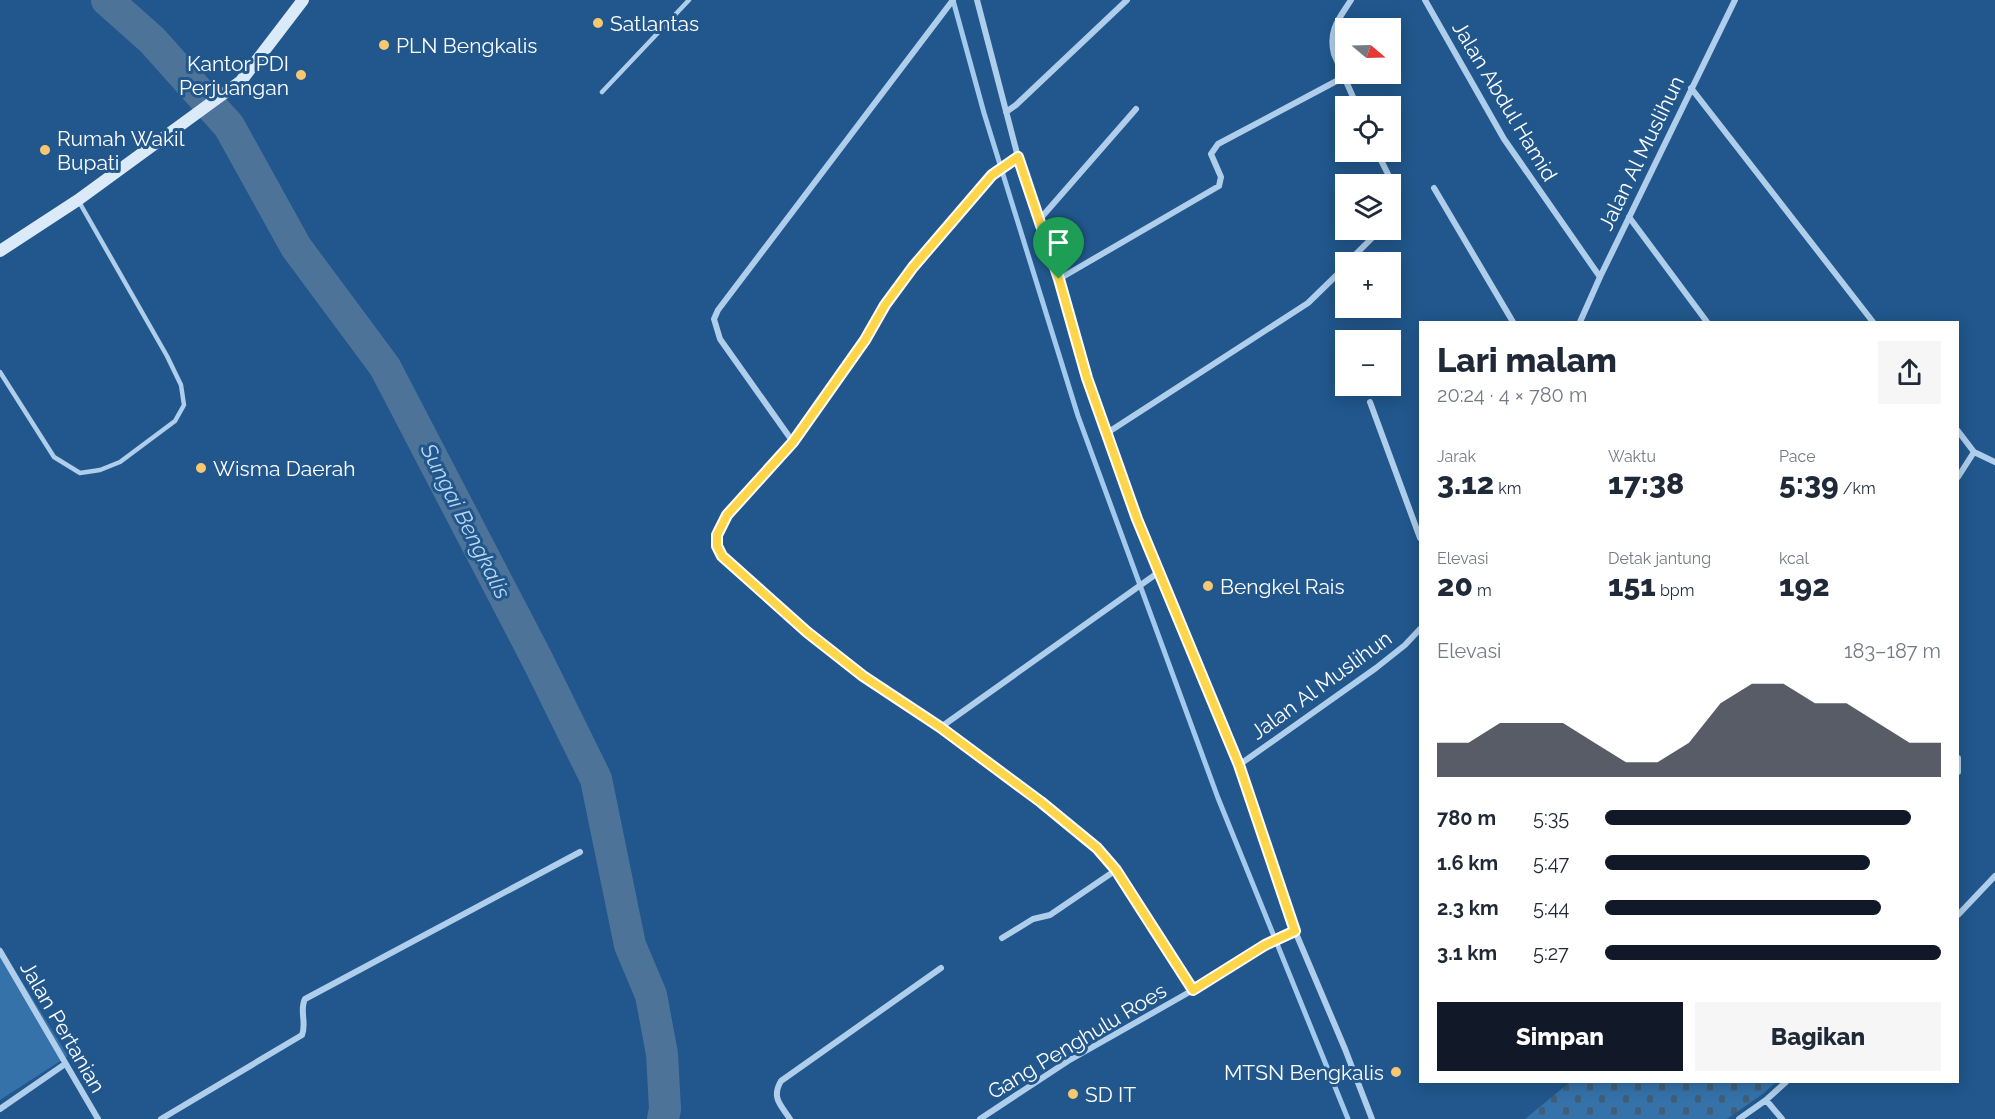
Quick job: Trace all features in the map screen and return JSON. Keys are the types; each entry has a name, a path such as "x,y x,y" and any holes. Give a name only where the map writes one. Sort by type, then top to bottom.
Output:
{"street":[{"path":"0,252 78,200 241,81 303,0"},
{"path":"793,442 720,339 714,319 718,310 953,0"},
{"path":"977,0 1018,157 1059,279 1087,378 1137,519 1239,765 1295,931 1372,1119"},
{"path":"1006,112 1127,0"},
{"path":"1340,18 1351,0"},
{"name":"Jalan Abdul Hamid","path":"1425,0 1504,140 1600,277"},
{"name":"Jalan Al Muslihun","path":"1580,321 1691,88 1736,0"},
{"path":"1335,26 1332,37 1335,56"},
{"path":"1059,279 1218,186 1221,177 1211,154 1218,144 1335,82"},
{"path":"1691,88 1872,321"},
{"path":"1040,219 1136,109"},
{"path":"1018,157 992,175 913,267 885,305 859,349 793,442 727,515 717,535 717,546 722,556 807,632 863,676 940,727 1041,802 1097,848 1116,870 1193,990"},
{"path":"1434,188 1512,321"},
{"path":"1629,217 1706,321"},
{"path":"1359,252 1370,240"},
{"path":"1107,433 1308,303 1335,276"},
{"path":"1370,402 1419,535"},
{"path":"1959,432 1974,452 1995,462"},
{"path":"1959,475 1974,452"},
{"path":"940,727 1159,572"},
{"name":"Jalan Al Muslihun","path":"1239,765 1376,668 1405,645 1419,630"},
{"path":"161,1119 302,1035 304,999 580,852"},
{"path":"1002,938 1030,920 1050,915 1116,870"},
{"path":"1959,914 1995,876"},
{"name":"Gang Penghulu Roes","path":"980,1119 1068,1061 1193,990 1265,945 1295,931"},
{"name":"Jalan Pertanian","path":"0,951 98,1119"},
{"path":"790,1119 776,1097 781,1082 941,968"},
{"path":"0,1108 65,1064"},
{"path":"1738,1119 1766,1100 1785,1083"},
{"path":"1766,1100 1782,1119"}],"lane":[{"path":"603,92 689,0"},
{"path":"0,372 54,457 80,473 100,470 120,462 176,421 184,405 181,385 167,356 78,200"}],"green space":[{"path":"0,946 68,1056 0,1100"},
{"path":"1569,1083 1775,1083 1727,1119 1525,1119"}],"waterway":[{"name":"Sungai Bengkalis","path":"107,0 152,40 229,126 296,247 385,367 538,661 596,779 630,945 651,995 662,1054 665,1109 663,1119"},
{"path":"953,0 984,113 1078,416 1218,798 1348,1119"}],"place":[{"name":"Satlantas","path":"598,23"},
{"name":"PLN Bengkalis","path":"384,45"},
{"name":"Kantor PDI Perjuangan","path":"301,75"},
{"name":"Rumah Wakil Bupati","path":"45,150"},
{"name":"Wisma Daerah","path":"201,468"},
{"name":"Bengkel Rais","path":"1208,586"},
{"name":"MTSN Bengkalis","path":"1396,1072"},
{"name":"SD IT","path":"1073,1094"}],"route":[{"path":"1018,157 1059,279 1087,378 1137,519 1239,765 1295,931 1265,945 1193,990 1116,870 1097,848 1041,802 940,727 863,676 807,632 722,556 717,546 717,535 727,515 793,442 913,267 992,175 1018,157"}]}
